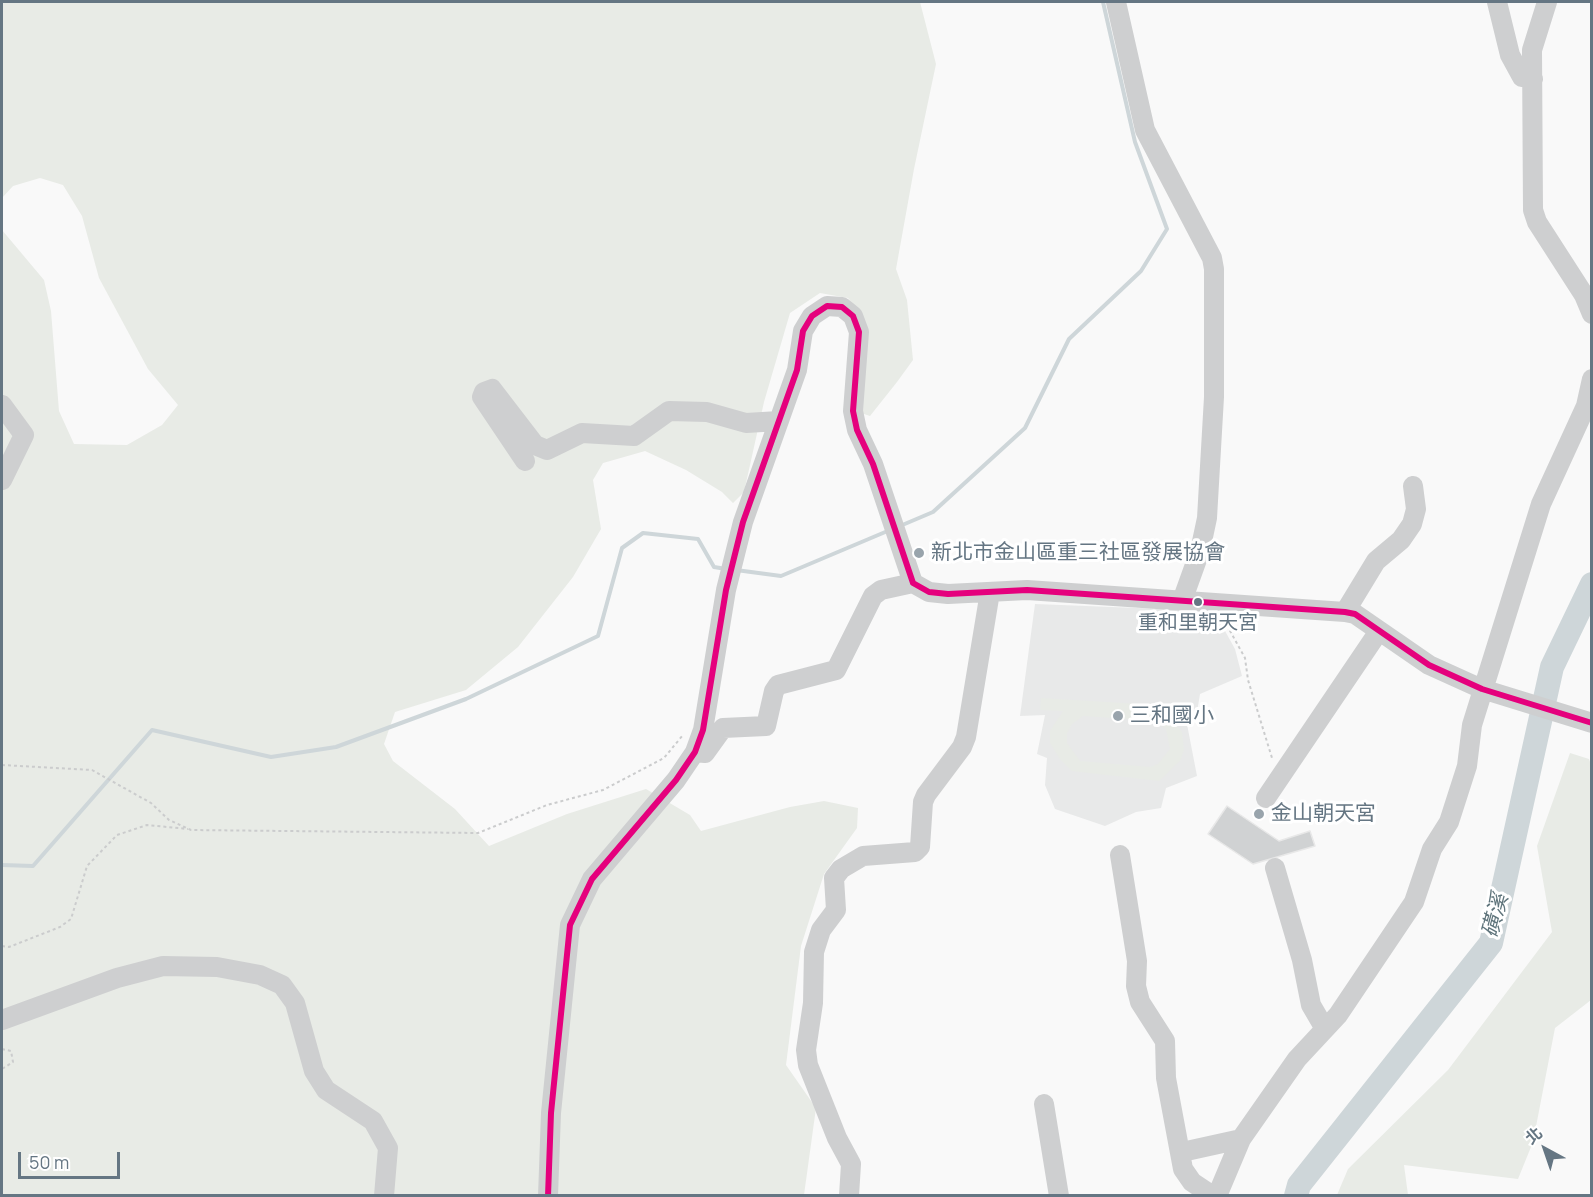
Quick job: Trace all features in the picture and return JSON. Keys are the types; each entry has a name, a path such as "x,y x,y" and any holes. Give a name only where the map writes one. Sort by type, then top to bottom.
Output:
{"street":[{"path":"1116,2 1145,130 1212,258 1215,345 1207,518 1200,551 1182,601"},
{"path":"1497,2 1510,55 1522,77 1533,79"},
{"path":"1547,2 1532,51 1533,210 1537,222 1584,295 1592,314"},
{"path":"1510,55 1532,51"},
{"path":"548,1196 551,1113 570,925 591,879 676,780 695,752 703,730 726,591 743,522 797,370 803,331 812,316 826,306 842,307 853,316 859,332 853,411 857,430 873,464 913,583 929,592 948,594 1027,590 1216,605 1345,612 1355,614 1429,665 1486,690 1592,723"},
{"path":"1120,855 1136,952 1136,986 1140,1002 1165,1041 1166,1078 1182,1152 1183,1169 1192,1182 1215,1196 1241,1139 1297,1059 1338,1015 1414,902 1432,849 1449,822 1467,766 1472,725 1486,690 1541,504 1586,406 1592,379"},
{"path":"525,460 482,397 484,392 492,389 535,445 547,450 582,433 634,436 669,411 707,412 746,423 779,421"},
{"path":"2,405 24,435 2,480"},
{"path":"1345,612 1376,561 1401,540 1412,524 1416,508 1413,486"},
{"path":"695,752 705,753 723,728 766,726 774,691 778,685 836,670 873,596 881,590 913,583"},
{"path":"849,1196 851,1164 837,1138 808,1065 806,1050 813,1003 814,952 821,930 836,910 834,878 841,869 863,856 915,852 920,847 922,802 966,737 990,592"},
{"path":"1266,798 1379,631"},
{"path":"1275,868 1302,960 1311,1005 1325,1029"},
{"path":"2,1020 117,978 163,966 217,967 260,975 282,985 295,1003 314,1071 326,1089 373,1121 388,1148 384,1196"},
{"path":"1044,1104 1059,1196"},
{"path":"1182,1152 1241,1139"}],"path":[{"path":"1216,605 1245,658 1248,680 1273,764"},
{"path":"2,946 9,947 40,935 60,927 71,919 87,866 117,836 147,825 191,830 478,833 547,805 603,790 664,758 685,732"},
{"path":"2,765 92,770 151,802 169,820 191,830"},
{"path":"2,1049 11,1051 13,1062 2,1070"}],"shaded area":[{"path":"2,2 920,2 936,64 896,269 907,300 913,360 870,416 861,413 860,312 848,298 820,293 790,313 764,402 744,492 733,503 722,492 686,470 645,451 603,463 593,480 601,529 573,577 518,647 466,690 395,712 384,744 393,761 455,809 489,846 567,814 646,789 690,815 701,831 790,807 824,801 858,808 857,828 824,874 801,946 786,1065 816,1108 804,1195 2,1195 2,230 44,280 51,311 59,411 74,444 127,445 162,425 178,405 148,369 99,278 82,216 63,185 40,178 13,186 2,198"},
{"name":"三和國小","path":"1035,604 1214,611 1235,649 1242,676 1200,694 1197,712 1186,719 1197,776 1166,788 1161,808 1136,812 1105,826 1055,809 1045,785 1047,758 1037,754 1045,715 1020,716"},
{"path":"1041,698 1156,705 1182,732 1184,750 1180,761 1159,781 1072,771 1060,759 1050,743 1050,731 1063,711 1040,710","holes":["1083,716 1157,721 1166,729 1170,749 1158,764 1150,767 1080,761 1067,743 1067,733 1072,724"]},
{"path":"1570,753 1589,759 1591,765 1591,1000 1555,1028 1533,1142 1518,1179 1404,1165 1408,1195 1337,1195 1348,1169 1448,1070 1552,932 1537,846"}],"building":[{"path":"1227,806 1279,841 1310,831 1315,846 1253,864 1208,834"}],"waterway":[{"path":"900,526 933,512 1025,428 1069,339 1141,271 1167,229 1135,142 1103,2"},
{"path":"736,570 781,576 890,530"},
{"path":"2,865 33,866 152,730 271,757 336,747 466,699 598,636 622,548 643,533 698,539 714,567 726,569"},
{"name":"磺溪","path":"1296,1196 1299,1185 1491,943 1552,667 1592,584"}],"transit line":[{"path":"548,1196 551,1113 570,925 592,879 676,780 695,752 703,730 726,590 743,522 797,370 803,331 812,316 827,306 842,307 853,316 859,332 853,411 857,430 873,464 913,583 929,592 948,594 1027,590 1345,612 1355,614 1429,665 1482,689 1592,723"}],"place":[{"name":"新北市金山區重三社區發展協會","path":"919,553"},
{"name":"重和里朝天宮","path":"1198,602"},
{"name":"三和國小","path":"1118,716"},
{"name":"金山朝天宮","path":"1259,814"}]}
